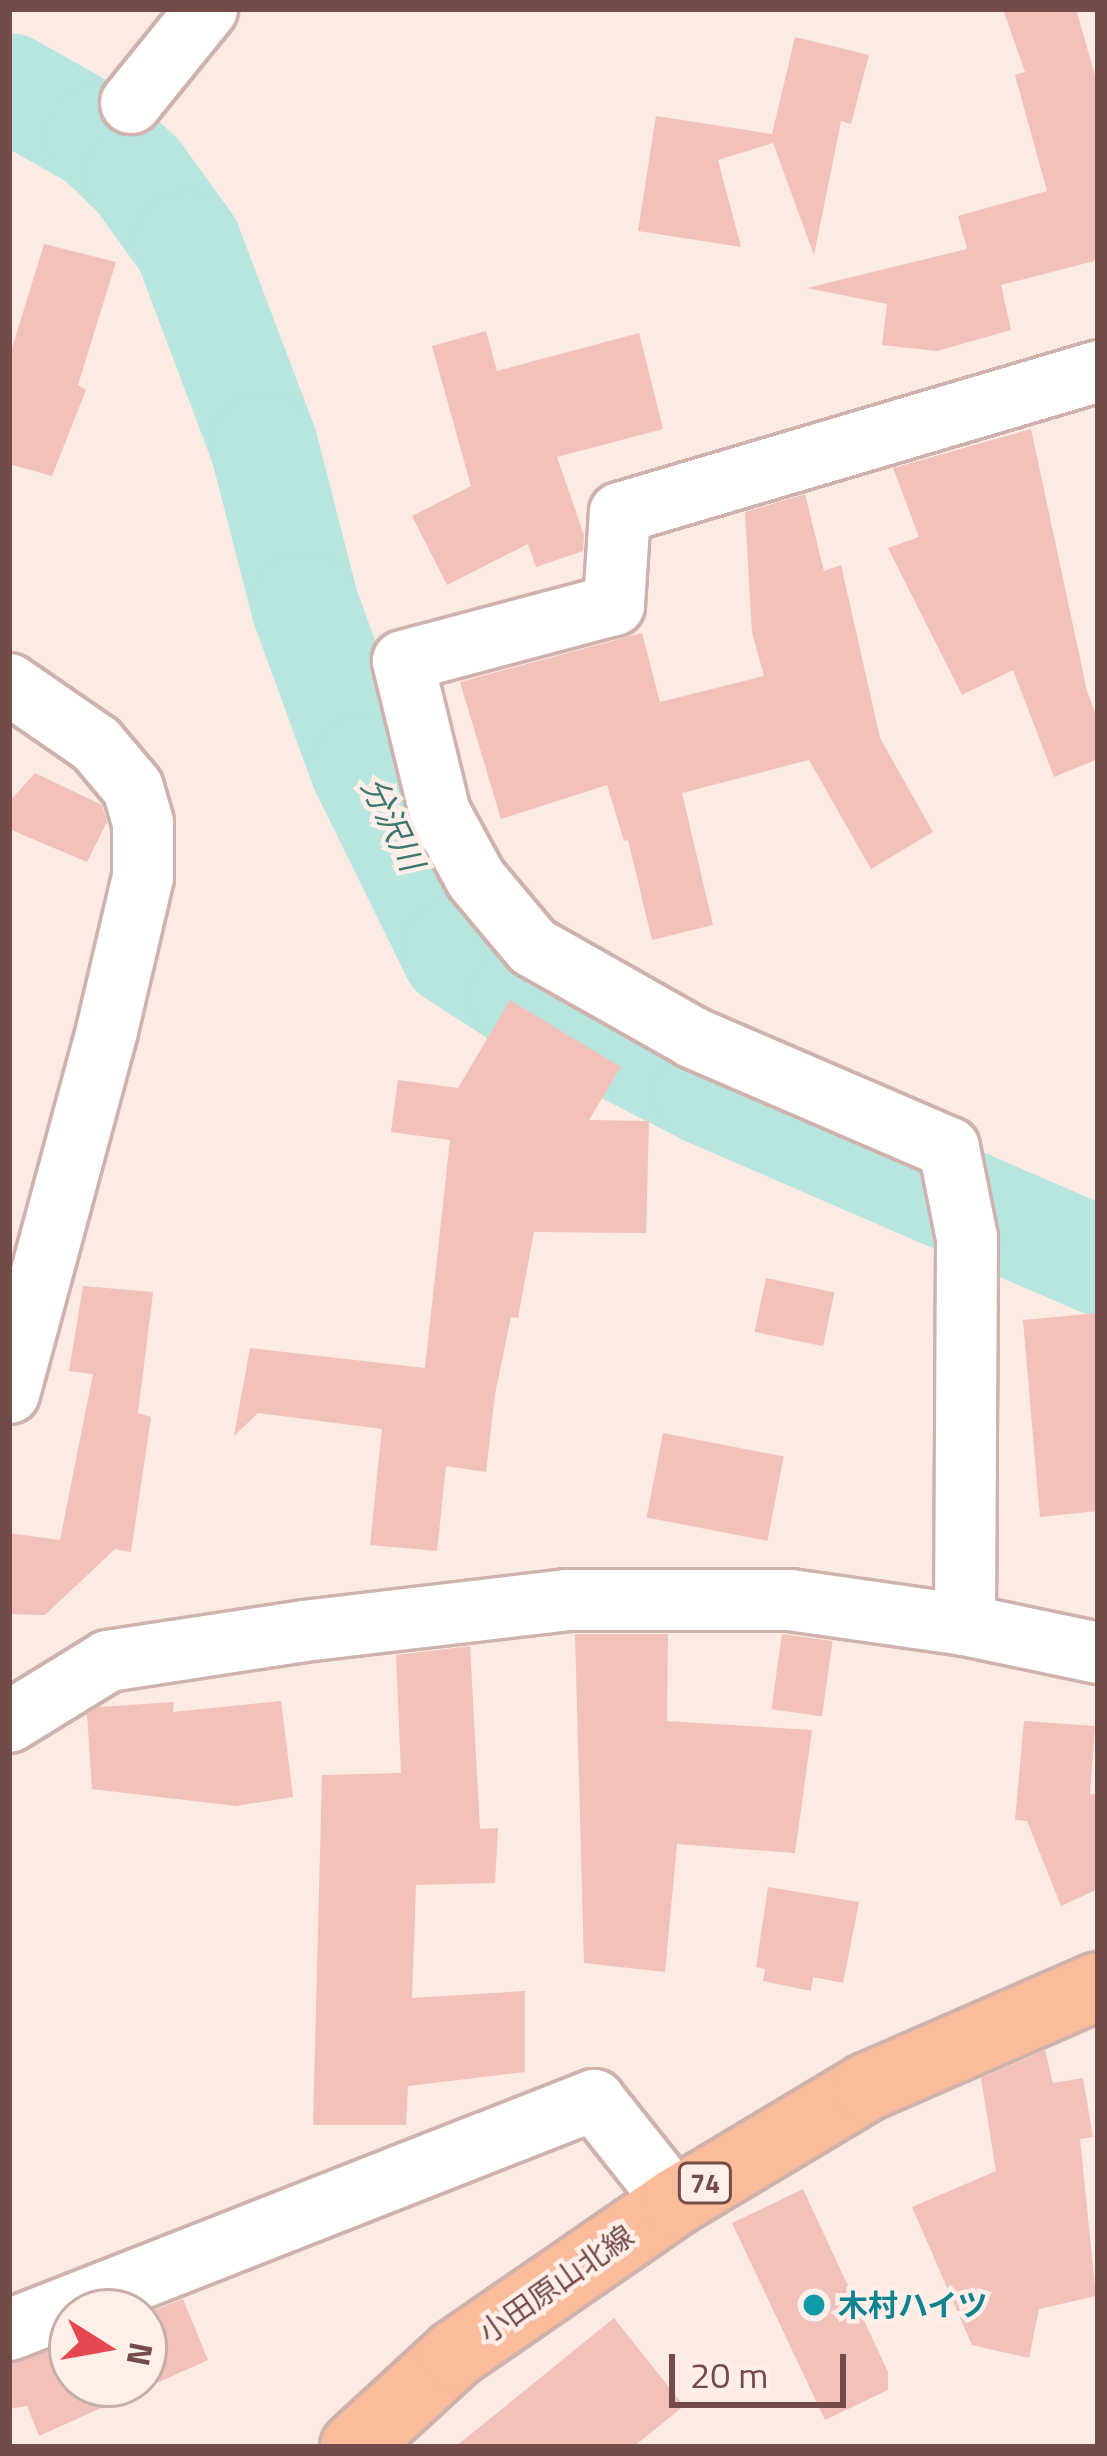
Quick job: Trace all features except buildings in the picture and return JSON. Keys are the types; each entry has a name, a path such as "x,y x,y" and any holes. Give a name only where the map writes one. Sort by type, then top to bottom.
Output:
{"main road":[{"name":"小田原山北線","path":"354,2447 455,2354 675,2202 867,2087 1098,1986"}],"street":[{"path":"131,103 207,9"},
{"path":"965,1625 967,1238 949,1148 694,1038 532,947 476,879 440,813 403,661 614,605 620,513 1098,371"},
{"path":"9,684 97,744 133,788 143,823 143,877 107,1031 9,1394"},
{"path":"9,1722 108,1661 304,1631 568,1600 790,1600 965,1625 1098,1653"},
{"path":"9,2330 594,2100 675,2202"}],"waterway":[{"name":"分沢川","path":"9,87 99,138 139,177 188,245 264,446 305,606 364,768 455,953 523,997 708,1092 1098,1261"}],"place":[{"name":"木村ハイツ","path":"814,2305"}]}
